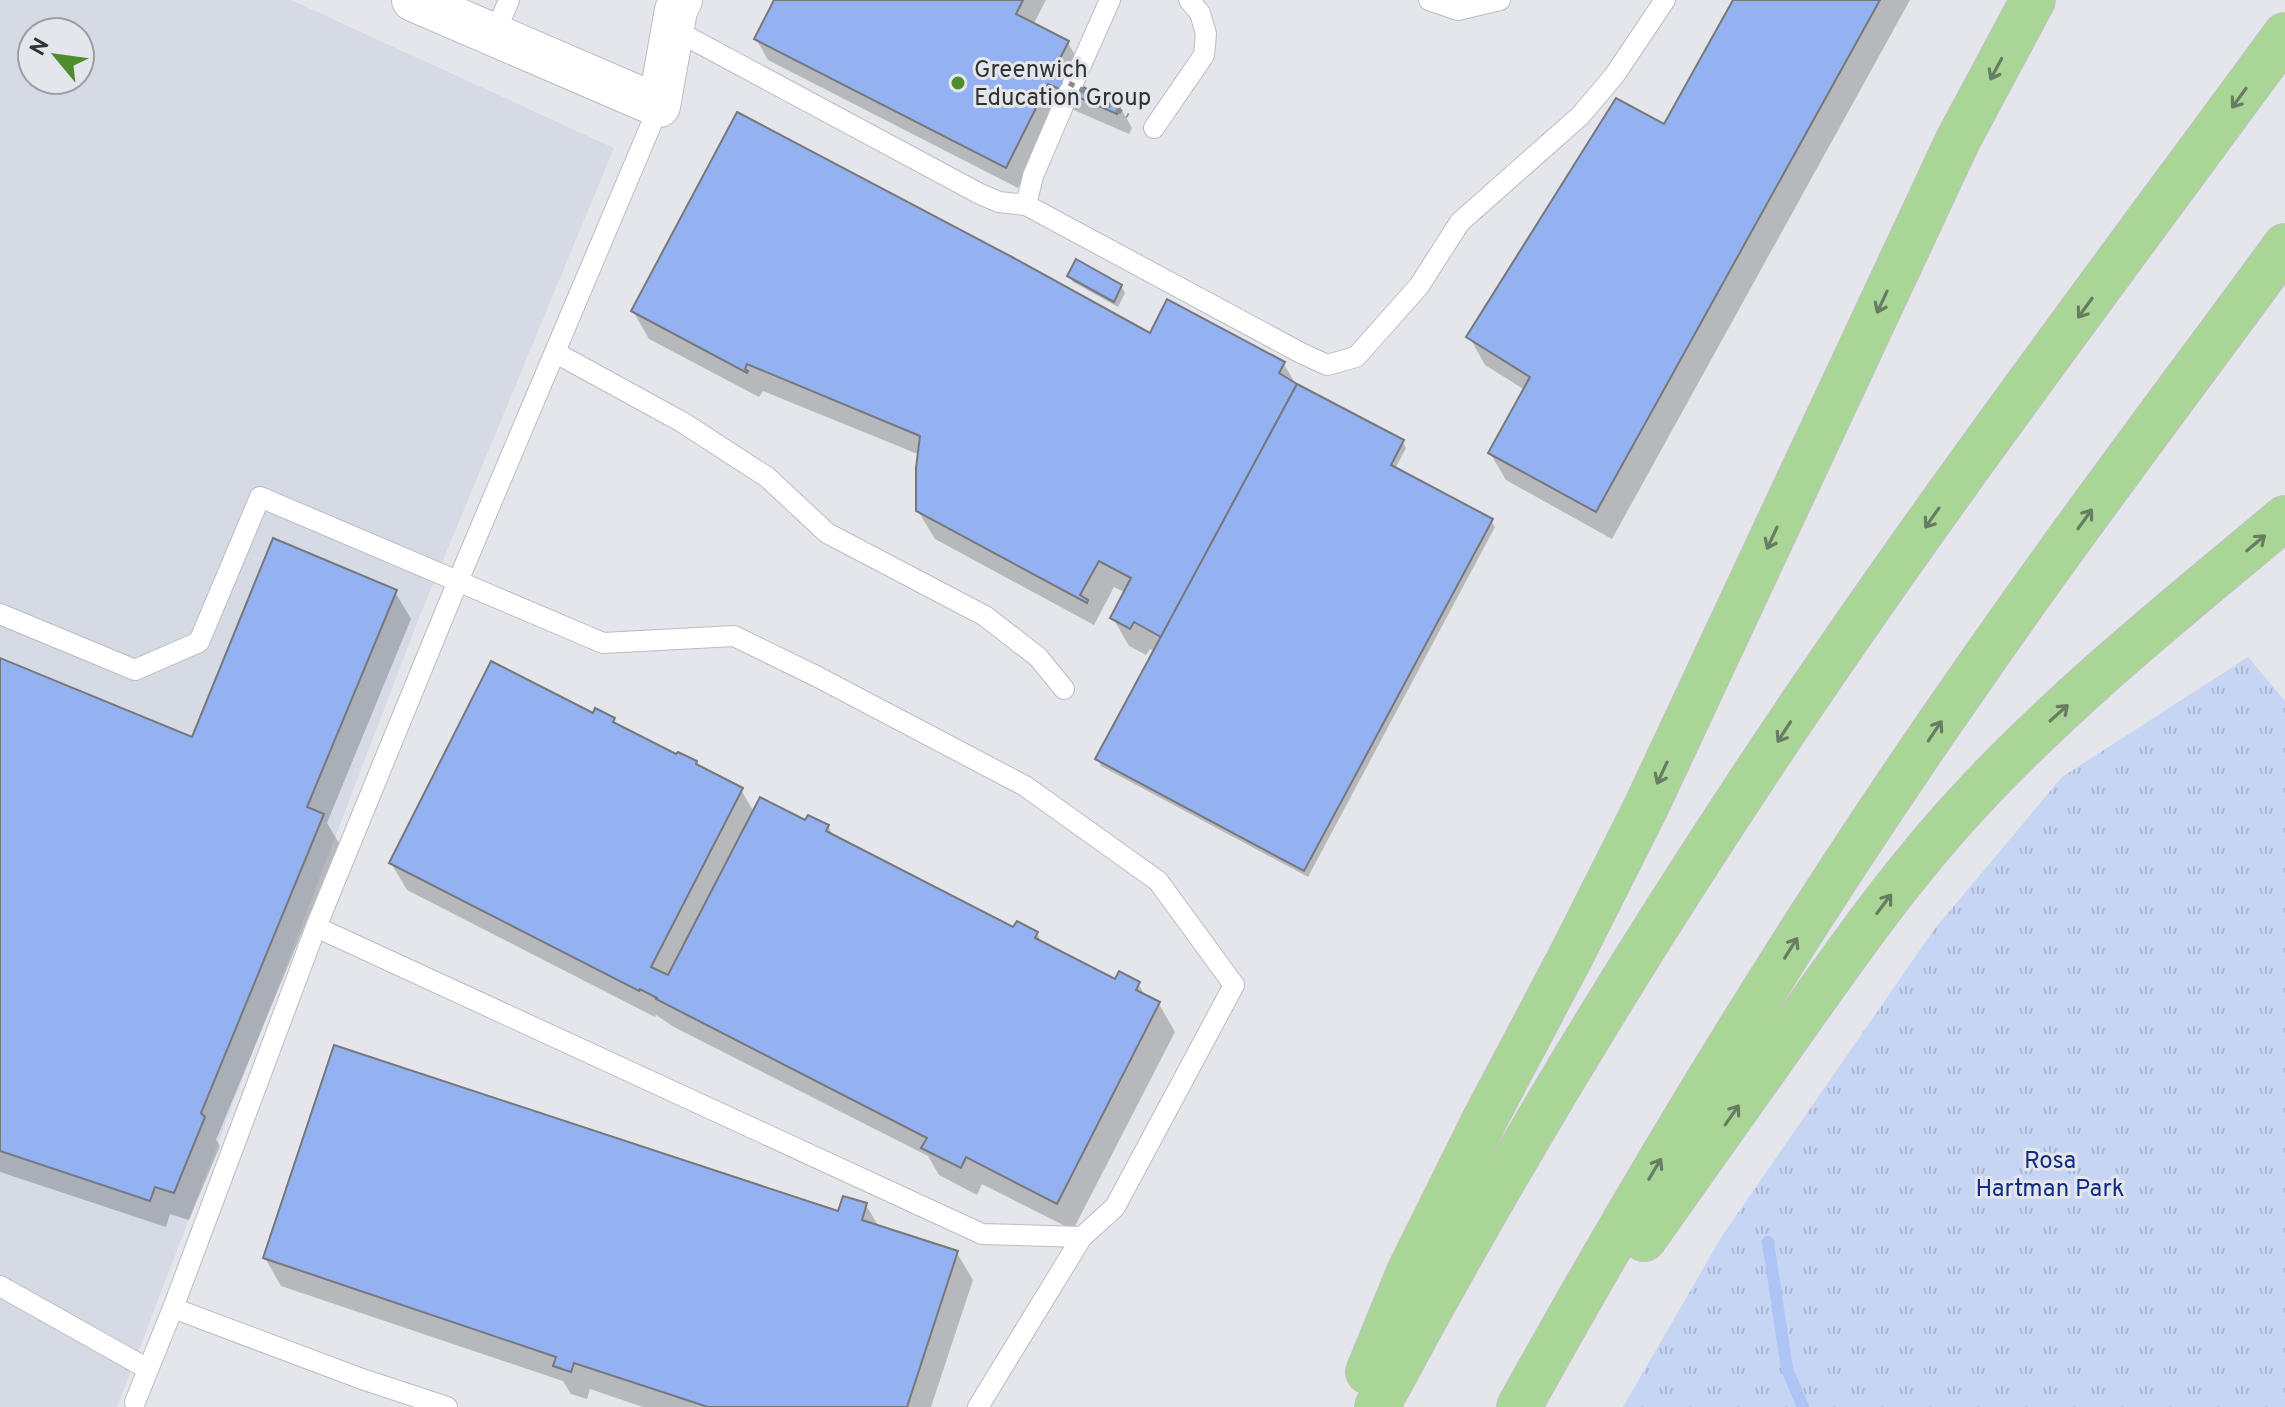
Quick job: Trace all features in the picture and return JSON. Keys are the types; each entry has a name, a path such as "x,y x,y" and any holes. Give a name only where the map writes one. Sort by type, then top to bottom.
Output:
{"highway":[{"path":"1354,1407 1409,1272 1646,807 1946,166 2033,0"},
{"path":"1377,1407 1562,1082 1714,838 1978,453 2285,35"},
{"path":"1522,1407 1572,1312 1716,1066 1877,817 1976,670 2285,246"},
{"path":"1522,1407 1851,947 1955,817 2027,743 2092,684 2285,518"}],"street":[{"path":"413,0 502,17 659,106 677,15"}],"lane":[{"path":"1026,205 1033,176 1110,0"},
{"path":"1154,128 1204,55 1206,34 1200,13 1189,0"},
{"path":"1429,0 1458,10 1500,0"},
{"path":"677,15 980,194 999,202 1026,205 1327,365 1356,357 1419,286 1460,222 1580,116 1614,76 1665,0"},
{"path":"135,1402 316,927 659,106"},
{"path":"556,353 682,422 767,477 827,533 985,616 1038,657 1064,689"},
{"path":"0,614 135,670 199,642 260,497 603,643 734,636 1025,786 1158,881 1234,985 1115,1207 1082,1237 978,1407"},
{"path":"316,927 982,1234 1082,1237"},
{"path":"0,1286 148,1369"},
{"path":"173,1308 362,1379 447,1407"}],"path":[{"path":"1071,86 1123,111"}],"shaded area":[{"path":"0,0 291,0 614,148 419,618 117,1407 0,1407"}],"green space":[{"name":"Rosa Hartman Park","path":"2248,657 2285,701 2285,1407 1623,1407 1722,1236 1933,931 2062,777"}],"building":[{"name":"Greenwich Education Group","path":"774,0 1023,0 1016,14 1069,41 1056,66 1067,71 1064,78 1121,105 1117,114 1048,84 1006,168 754,39"},
{"path":"1733,0 1880,0 1596,512 1488,453 1530,377 1466,337 1616,98 1664,124"},
{"path":"737,112 1150,333 1167,299 1285,362 1279,373 1297,384 1161,637 1134,622 1130,629 1110,618 1131,578 1099,561 1080,595 1088,600 1087,603 916,511 920,436 747,364 747,373 631,311"},
{"path":"1076,259 1122,285 1114,302 1067,276"},
{"path":"1297,384 1404,440 1391,465 1493,519 1304,871 1095,759"},
{"path":"273,538 397,590 307,807 324,814 201,1113 205,1117 174,1193 155,1187 150,1201 0,1151 0,658 192,737"},
{"path":"491,661 593,713 595,708 615,718 613,722 676,754 678,752 697,761 696,764 743,788 651,967 668,975 760,797 805,820 808,815 829,825 826,831 1013,927 1017,921 1038,932 1035,938 1115,979 1119,971 1140,982 1136,990 1160,1002 1057,1204 966,1157 961,1168 921,1148 927,1138 389,863"},
{"path":"334,1045 838,1211 843,1196 867,1203 862,1220 958,1251 907,1407 708,1407 574,1363 571,1372 553,1366 556,1357 263,1258"}],"waterway":[{"path":"1768,1242 1787,1369 1803,1407"}],"place":[{"name":"Greenwich Education Group","path":"958,83"}]}
